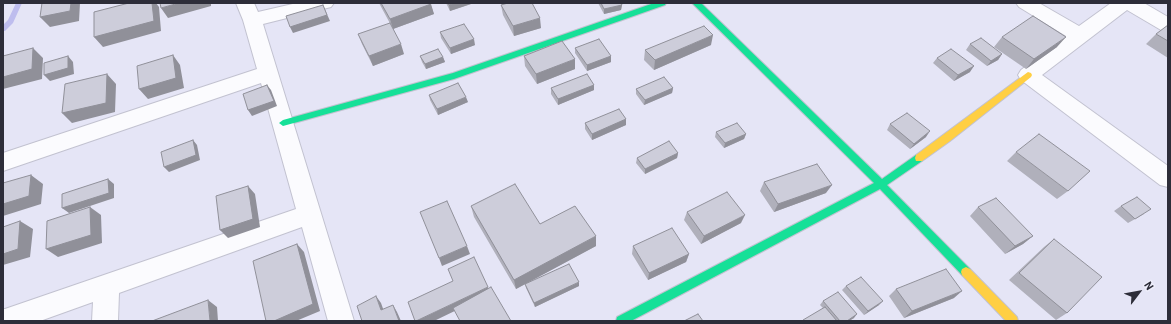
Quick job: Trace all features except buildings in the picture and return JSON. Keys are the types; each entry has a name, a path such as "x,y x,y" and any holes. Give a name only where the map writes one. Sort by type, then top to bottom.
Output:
{"street":[{"path":"325,3 248,12 283,124 341,321"},
{"path":"283,124 454,76 662,3"},
{"path":"696,3 881,184 1013,321"},
{"path":"1025,3 1081,36"},
{"path":"621,321 881,184 947,138 1123,3"},
{"path":"1129,3 1168,25"},
{"path":"3,162 267,72"},
{"path":"1028,75 1168,178"},
{"path":"5,321 310,214"},
{"path":"105,321 107,285"}],"waterway":[{"path":"3,29 11,21 19,3"}],"traffic: fast":[{"path":"283,123 454,76 662,3"},
{"path":"696,3 881,184 966,272"},
{"path":"621,321 881,184 919,158"}],"traffic: slow":[{"path":"919,158 1028,75"},
{"path":"966,272 1013,321"}]}
